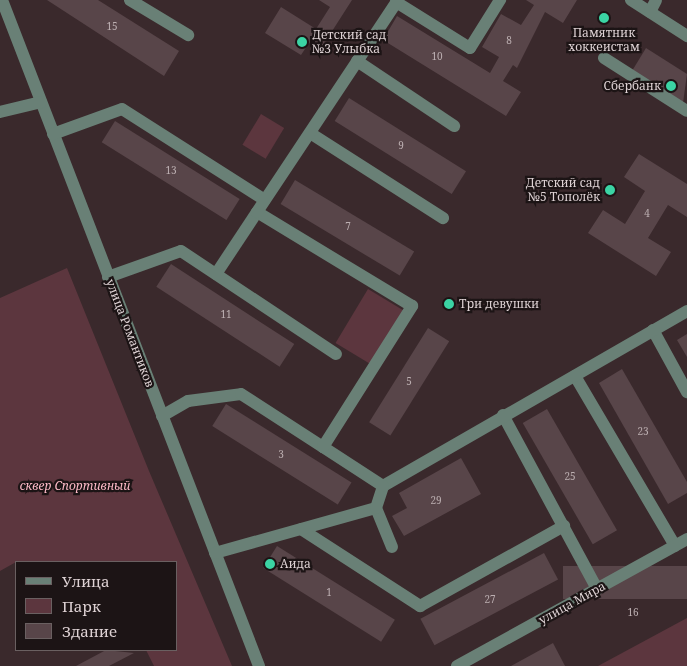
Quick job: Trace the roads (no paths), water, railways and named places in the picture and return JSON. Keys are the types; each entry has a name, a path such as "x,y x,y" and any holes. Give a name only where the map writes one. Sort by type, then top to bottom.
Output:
{"street":[{"name":"улица Романтиков","path":"2,0 258,666"},
{"path":"130,0 188,35"},
{"path":"216,274 397,1 470,48 500,0"},
{"path":"631,0 687,36"},
{"path":"650,12 656,0"},
{"path":"604,58 687,111"},
{"path":"357,61 454,126"},
{"path":"0,112 41,102"},
{"path":"54,134 122,109 265,200"},
{"path":"310,133 442,218"},
{"path":"257,212 412,306 323,447"},
{"path":"108,277 182,251 336,354"},
{"path":"392,547 376,508 383,486 503,415 687,311"},
{"path":"653,330 687,392"},
{"path":"575,376 675,546"},
{"path":"162,416 188,401 241,394 383,486"},
{"path":"503,415 597,588"},
{"path":"215,553 376,508"},
{"path":"301,529 420,606 564,526"},
{"name":"улица Мира","path":"456,666 687,539"}],"place":[{"name":"Памятник хоккеистам","path":"604,18"},
{"name":"Детский сад №3 Улыбка","path":"302,42"},
{"name":"Сбербанк","path":"671,86"},
{"name":"Детский сад №5 Тополёк","path":"610,190"},
{"name":"Три девушки","path":"449,304"},
{"name":"Аида","path":"270,564"}],"park label":[{"name":"сквер Спортивный","path":"75,486"}]}
